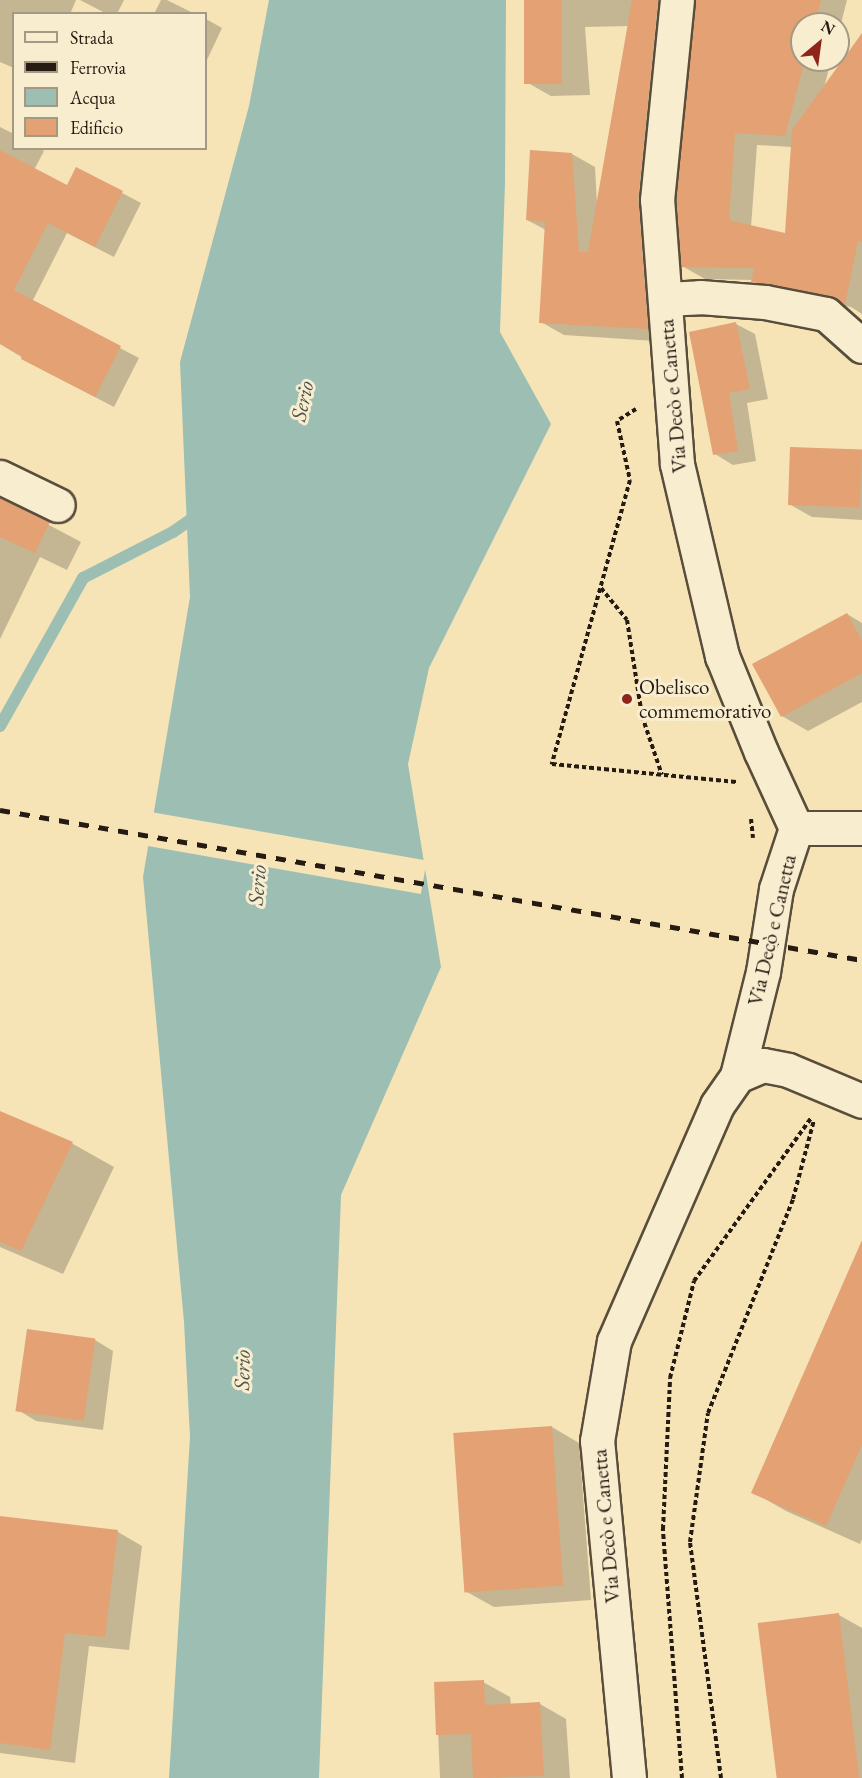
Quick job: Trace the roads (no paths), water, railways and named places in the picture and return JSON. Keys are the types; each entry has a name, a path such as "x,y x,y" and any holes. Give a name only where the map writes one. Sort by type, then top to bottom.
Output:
{"street":[{"name":"Via Decò e Canetta","path":"629,1778 597,1441 614,1341 717,1105 737,1076 763,972 776,889 796,828 761,752 722,656 677,464 657,200 677,0"},
{"path":"664,299 700,297 765,302 826,314 862,346"},
{"path":"0,477 58,505"},
{"path":"796,828 862,828"},
{"path":"737,1076 763,1065 788,1070 862,1101"}],"water":[{"name":"Serio","path":"269,0 506,0 505,183 500,332 551,424 429,668 408,764 441,967 341,1195 319,1778 169,1778 190,1437 184,1322 143,877 190,597 180,362 249,106"}],"waterway":[{"path":"0,726 83,578 173,532 200,513"}],"railway":[{"path":"0,810 862,960"}],"place":[{"name":"Obelisco commemorativo","path":"627,699"}]}
